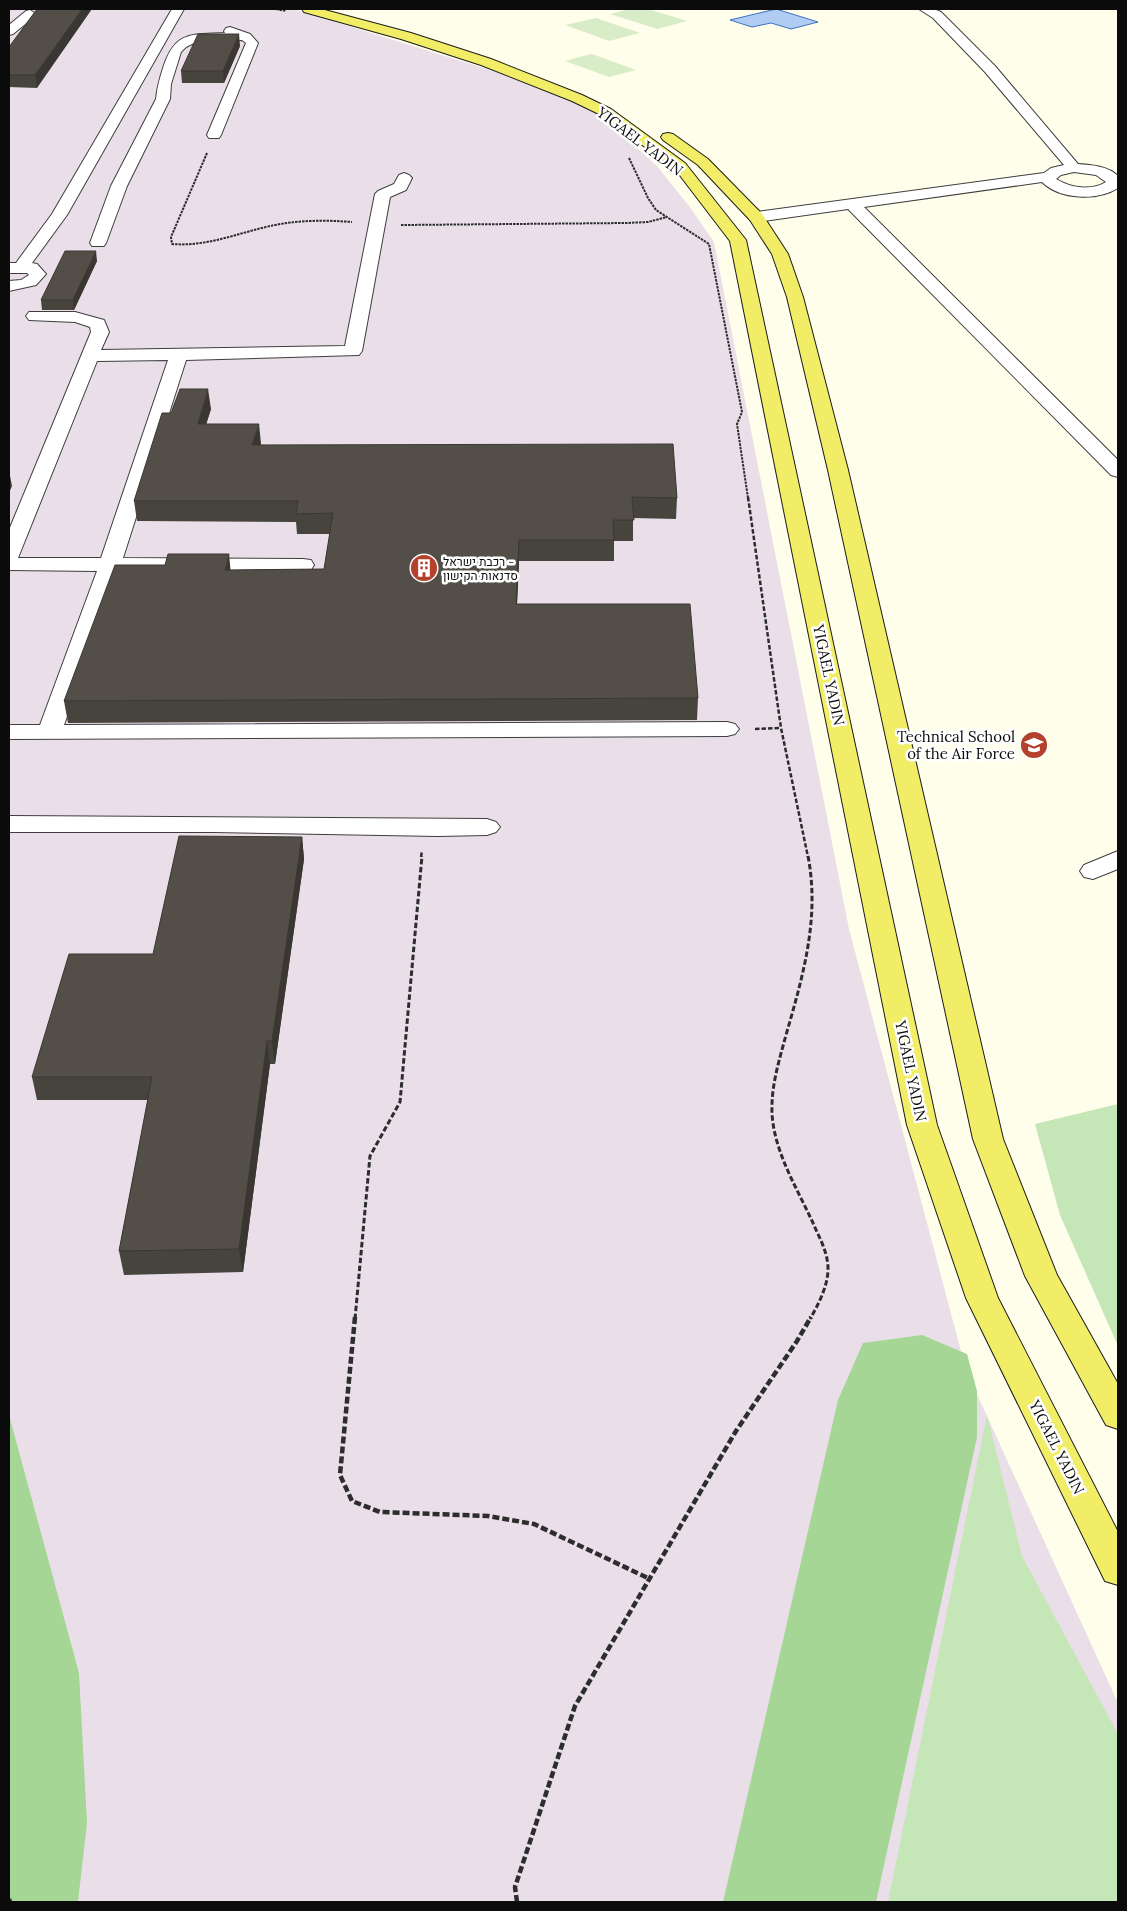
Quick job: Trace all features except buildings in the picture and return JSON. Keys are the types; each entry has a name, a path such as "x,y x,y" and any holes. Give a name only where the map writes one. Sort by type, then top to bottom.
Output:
{"main road":[{"name":"YIGAEL YADIN","path":"342,9 417,29 496,54 557,77 628,108 703,162 756,216 780,254 795,297 842,489 988,1139 1041,1276 1118,1415"},
{"name":"YIGAEL YADIN","path":"300,11 406,36 486,62 577,98 606,112 680,166 738,240 922,1125 982,1298 1118,1569"}],"street":[{"path":"15,267 49,230 178,9"},
{"path":"925,9 937,15 990,69 1074,168"},
{"path":"9,31 30,14"},
{"path":"166,29 222,30 244,36 252,43 214,135"},
{"path":"98,243 119,186 164,99 164,84 175,51 181,44 192,39 244,36"},
{"path":"756,216 1048,177 1056,171 1074,168 1104,173 1111,176 1114,184 1103,190 1071,190 1054,185 1049,181 1048,177"},
{"path":"89,356 353,351 384,194 401,187 404,178"},
{"path":"77,184 119,186"},
{"path":"852,204 1118,471"},
{"path":"9,286 30,282 38,276 35,270 15,267"},
{"path":"9,554 100,332 98,324 72,316 35,316"},
{"path":"50,733 110,564 179,354"},
{"path":"9,564 303,565"},
{"path":"9,732 727,729"},
{"path":"9,824 487,827"},
{"path":"1093,871 1118,859"}],"path":[{"path":"276,9 300,11"},
{"path":"517,1902 515,1887 575,1706 736,1431 797,1341 820,1302 828,1270 824,1247 776,1143 772,1113 773,1083 806,963 812,923 812,877 781,728 737,424 742,412 709,244 698,234 657,211 647,196 636,169 628,157"},
{"path":"424,828 400,1102 370,1156 340,1475 352,1500 380,1512 488,1516 534,1524 650,1579"}],"shaded area":[{"path":"9,9 294,9 532,83 595,111 657,166 689,206 714,242 849,929 966,1370 1118,1703 1118,1902 9,1902"}],"green space":[{"path":"630,9 648,9 687,21 657,29 610,14"},
{"path":"596,18 640,33 609,41 565,25"},
{"path":"591,54 636,70 609,77 565,61"},
{"path":"1118,1104 1118,1346 1060,1215 1035,1124"},
{"path":"922,1335 967,1354 977,1391 977,1437 876,1902 723,1902 838,1400 863,1343"},
{"path":"9,1415 79,1673 87,1823 78,1902 9,1902"},
{"path":"987,1415 1022,1556 1118,1734 1118,1902 888,1902"}],"water":[{"path":"776,9 818,22 791,29 771,23 752,27 730,20"}],"place":[{"name":"רכבת ישראל - סדנאות הקישון","path":"424,568"},
{"name":"Technical School of the Air Force","path":"1034,745"}]}
